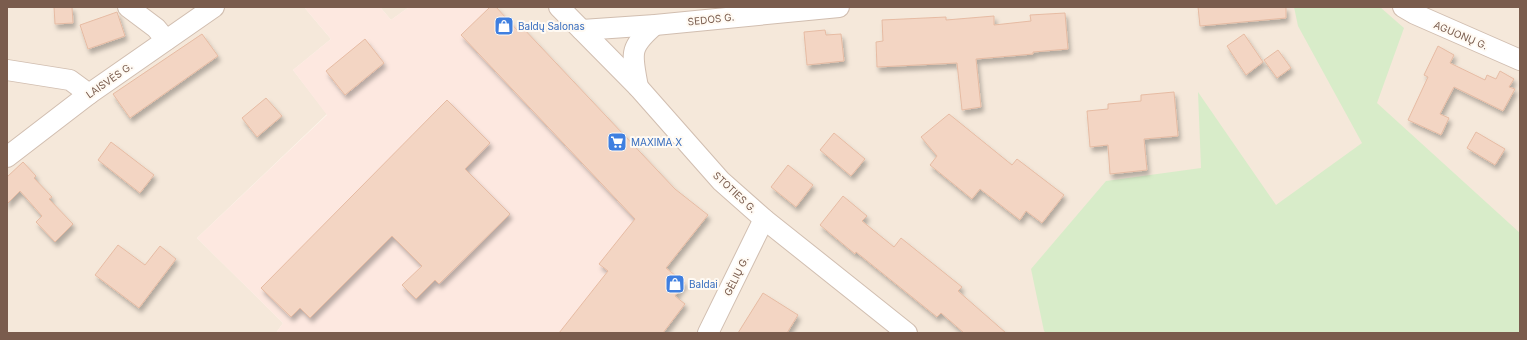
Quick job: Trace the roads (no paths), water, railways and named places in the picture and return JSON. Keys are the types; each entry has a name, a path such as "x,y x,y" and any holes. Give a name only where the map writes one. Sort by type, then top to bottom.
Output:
{"street":[{"path":"128,7 156,28 166,40"},
{"name":"LAISVĖS G.","path":"7,157 89,94 214,7"},
{"name":"STOTIES G.","path":"559,7 638,87 721,181 764,219 907,333"},
{"name":"SEDOS G.","path":"582,30 655,25 839,7"},
{"name":"AGUONŲ G.","path":"1403,7 1415,14 1520,60"},
{"path":"638,87 634,63 634,50 641,37 655,25"},
{"path":"7,70 70,80 89,94"},
{"name":"GĖLIŲ G.","path":"708,333 764,219"}],"place":[{"name":"Baldų Salonas","path":"504,26"},
{"name":"MAXIMA X","path":"617,142"},
{"name":"Baldai","path":"675,284"}]}
